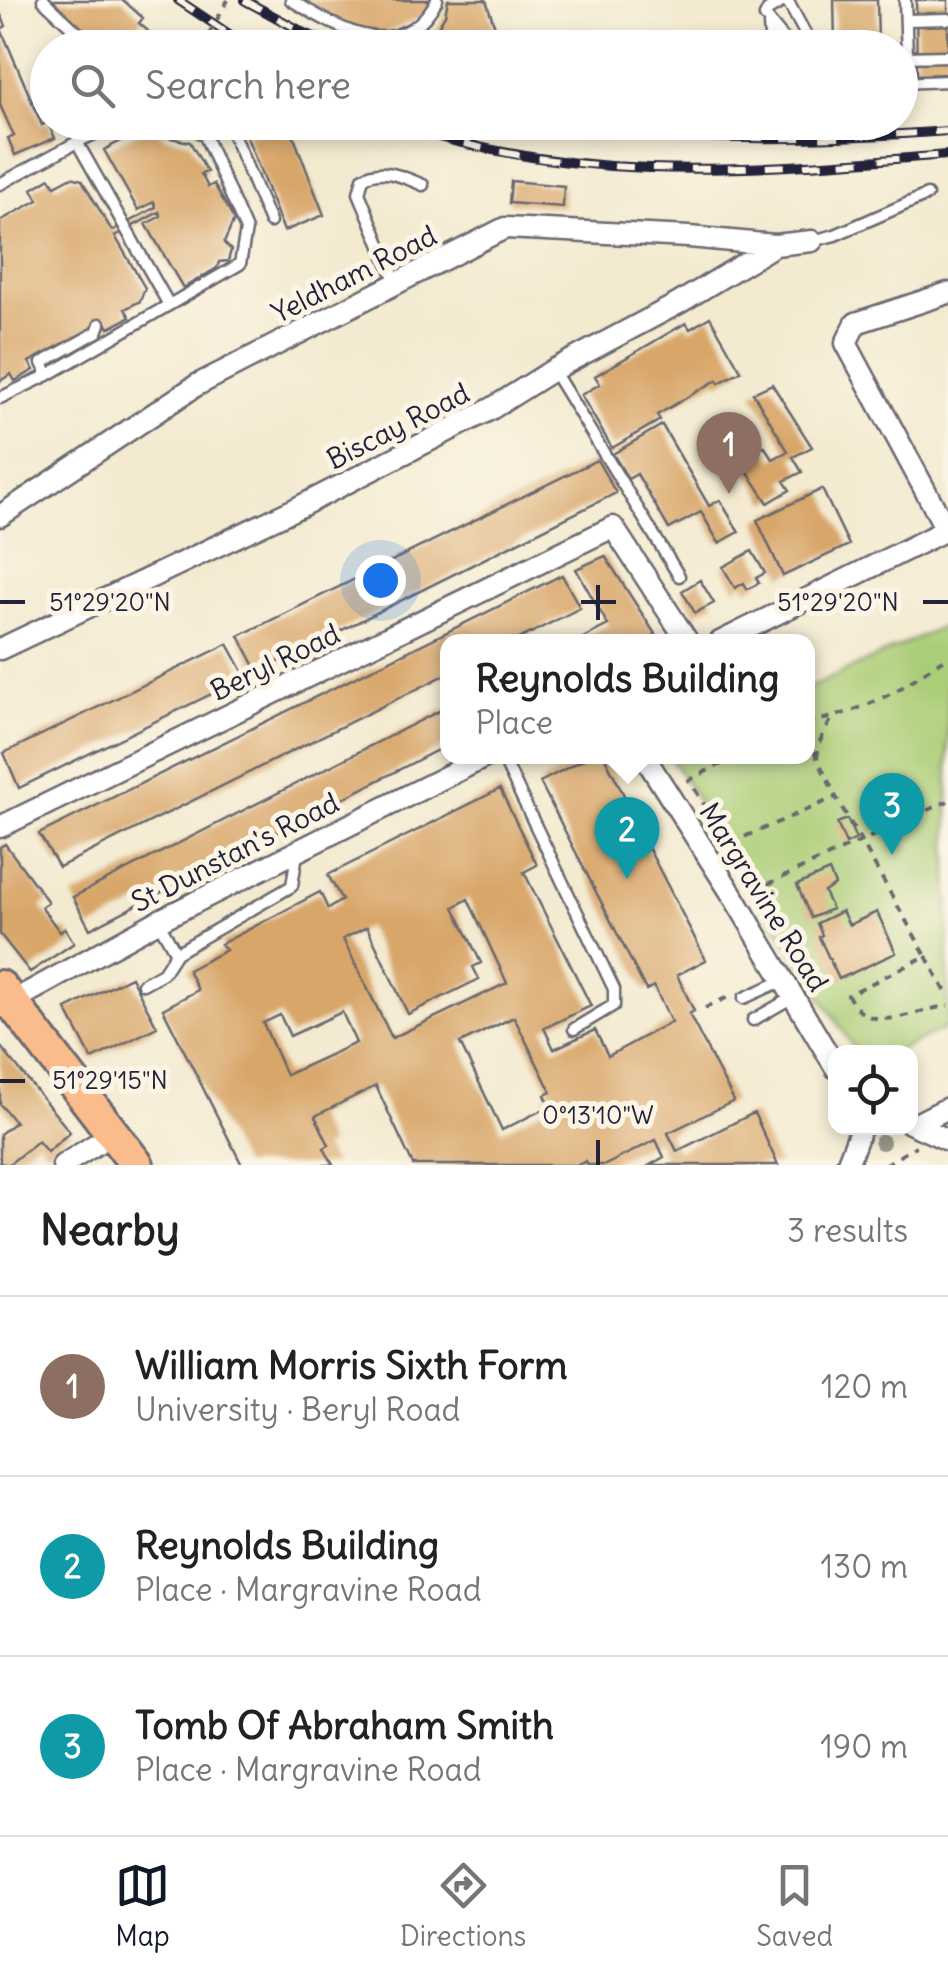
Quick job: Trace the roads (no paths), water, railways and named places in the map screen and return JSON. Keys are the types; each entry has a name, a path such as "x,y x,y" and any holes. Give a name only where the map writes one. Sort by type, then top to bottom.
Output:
{"main road":[{"path":"4,999 137,1165"}],"street":[{"name":"Yeldham Road","path":"0,516 197,384 514,226 776,246"},
{"name":"Biscay Road","path":"0,649 299,507 491,409 553,370 776,246 812,241"},
{"path":"736,634 947,529 846,343 856,323 948,293"},
{"name":"Beryl Road","path":"0,827 613,527 683,634"},
{"name":"St Dunstan's Road","path":"4,999 471,764"},
{"name":"Margravine Road","path":"649,764 736,899 828,1054"},
{"path":"918,1121 948,1108"},
{"path":"918,1127 948,1140"},
{"path":"62,1165 112,1134"},
{"path":"847,1165 858,1135"}],"lane":[{"path":"43,0 75,30"},
{"path":"291,0 348,30"},
{"path":"410,30 428,17 437,0"},
{"path":"770,30 766,12 786,0 803,30"},
{"path":"905,30 906,0"},
{"path":"906,20 948,19"},
{"path":"769,24 775,30"},
{"path":"918,57 948,56"},
{"path":"918,82 948,81"},
{"path":"0,184 82,140"},
{"path":"0,398 48,375 240,264 246,230 208,140"},
{"path":"236,140 270,222"},
{"path":"78,142 168,305"},
{"path":"397,283 359,193 363,178 373,172 386,172 423,185"},
{"path":"812,241 836,235 927,195"},
{"path":"48,375 42,363 97,332 100,324"},
{"path":"553,370 679,576"},
{"path":"506,764 614,989 614,1005 574,1030"},
{"path":"143,984 163,972 176,952 292,886 297,852"},
{"path":"158,921 176,952"},
{"path":"744,998 789,988"},
{"path":"752,1020 789,988"}],"railway":[{"path":"178,0 223,30"},
{"path":"244,0 299,30"},
{"path":"918,133 948,131"},
{"path":"451,140 530,157 668,168 806,165 948,155"}],"place":[{"name":"William Morris Sixth Form","path":"729,494"},
{"name":"Tomb Of Abraham Smith","path":"892,855"},
{"name":"Reynolds Building","path":"627,879"}]}
